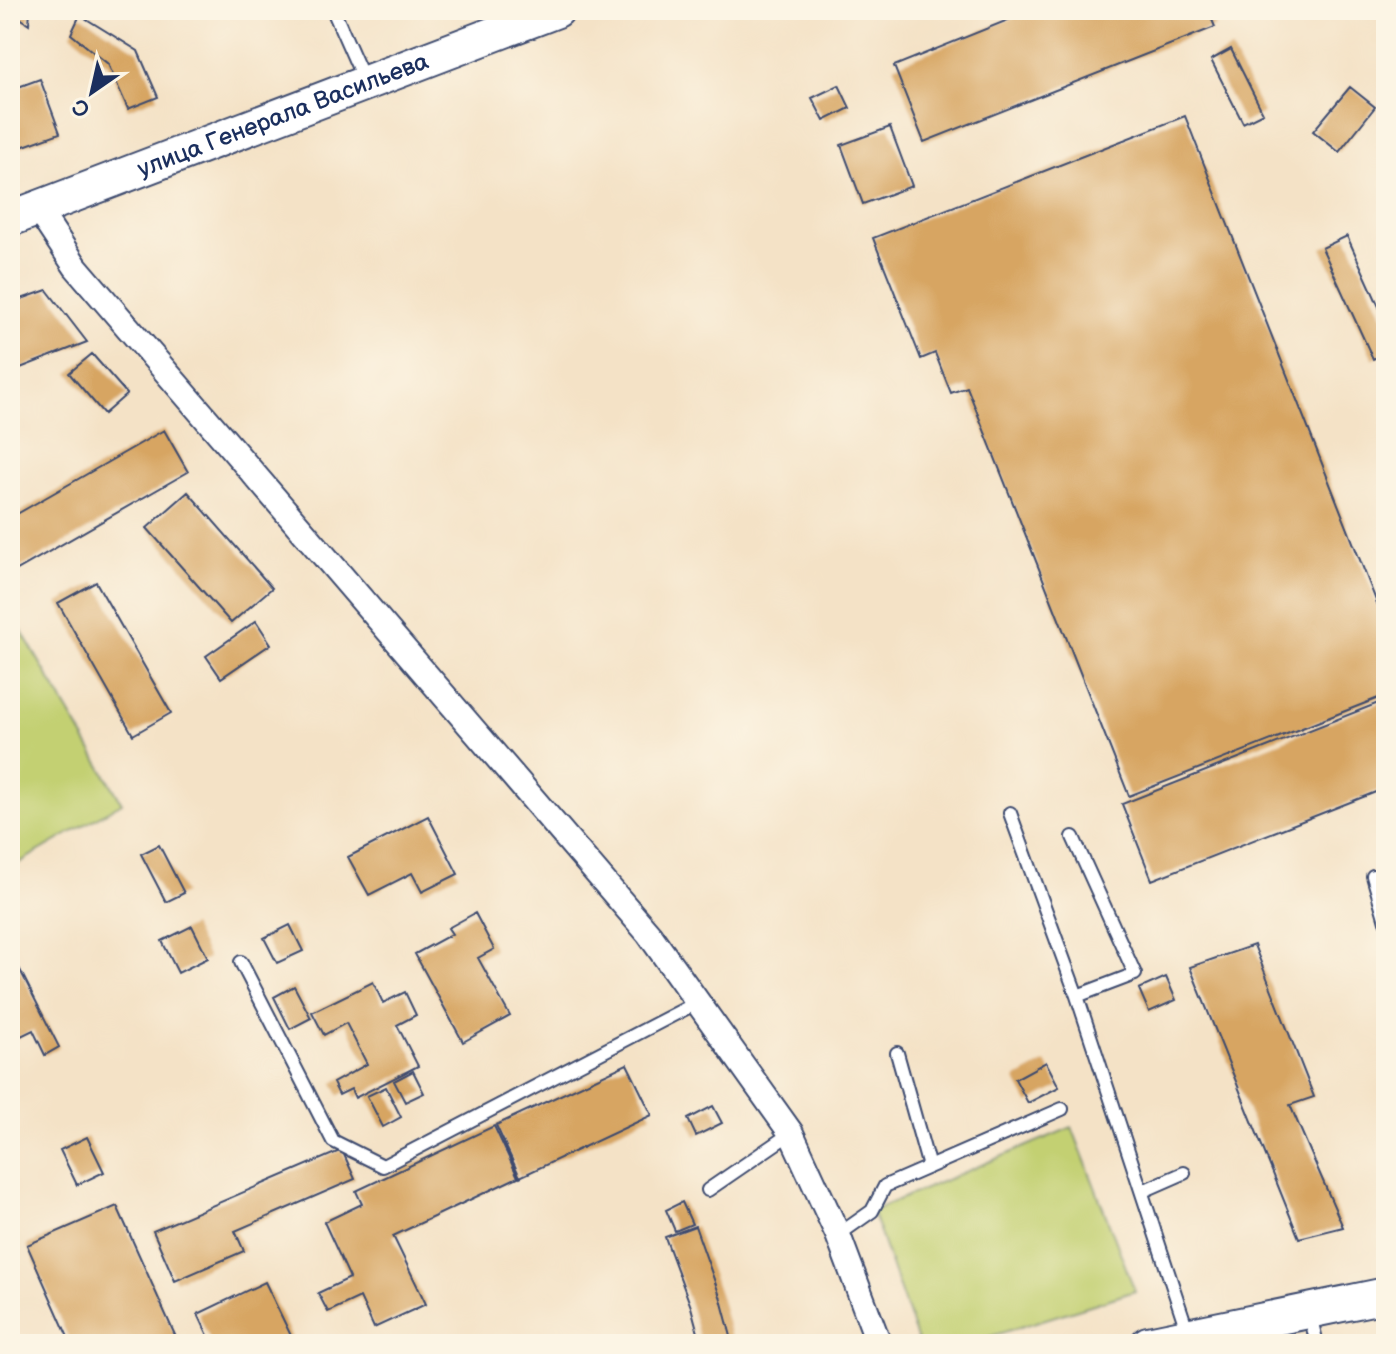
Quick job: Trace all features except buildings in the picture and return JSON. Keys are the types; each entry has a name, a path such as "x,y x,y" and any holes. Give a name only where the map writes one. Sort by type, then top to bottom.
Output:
{"main road":[{"name":"улица Генерала Васильева","path":"24,213 557,10"},
{"path":"1148,1344 1189,1336 1313,1328 1382,1292"}],"street":[{"path":"24,213 76,267 649,934 700,1001 791,1133 838,1235 879,1344"}],"lane":[{"path":"333,10 365,83"},
{"path":"1010,813 1077,996 1189,1336"},
{"path":"1073,837 1135,974 1077,996"},
{"path":"1373,876 1386,921"},
{"path":"241,962 333,1141 383,1166 700,1001"},
{"path":"897,1053 929,1167"},
{"path":"838,1235 872,1211 885,1186 1062,1109"},
{"path":"708,1190 791,1133"},
{"path":"1143,1191 1184,1173"}],"green space":[{"path":"21,630 122,803 10,868 10,637"},
{"path":"1072,1127 1135,1291 966,1344 919,1344 872,1211"}]}
